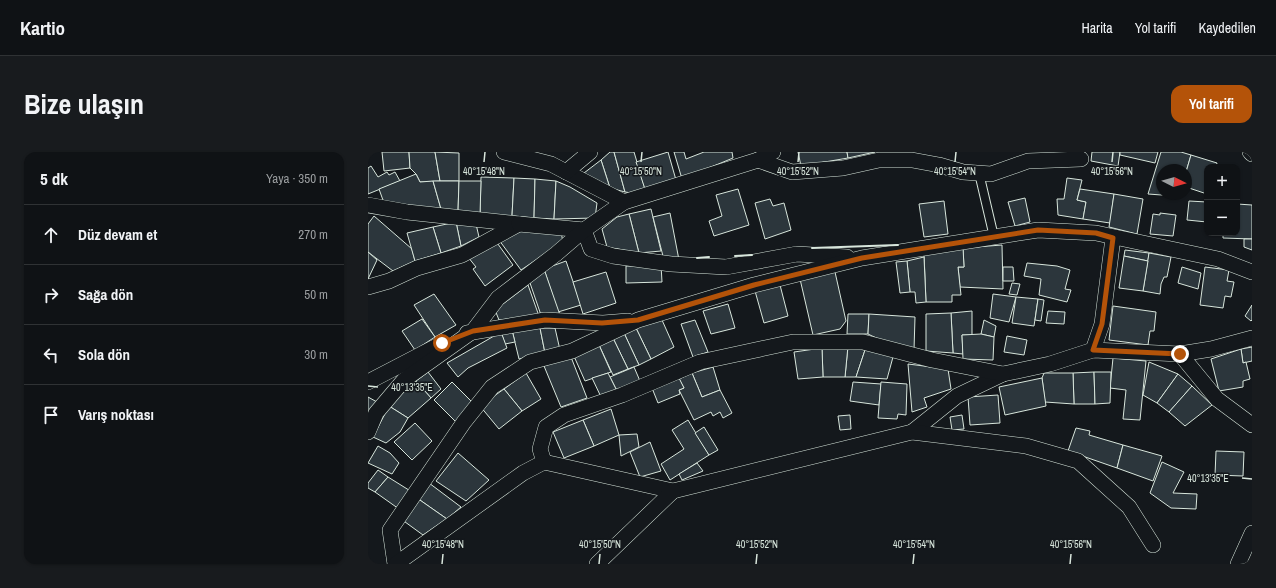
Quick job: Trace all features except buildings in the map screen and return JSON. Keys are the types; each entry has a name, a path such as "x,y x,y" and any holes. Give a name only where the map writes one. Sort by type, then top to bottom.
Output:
{"street":[{"path":"504,152 551,164 624,202"},
{"path":"566,172 590,152"},
{"path":"368,432 376,413 404,380 473,331 498,298 556,254 584,230 624,202 758,160 773,152"},
{"path":"758,160 792,172 843,168 878,160 912,160 939,164 963,172 992,174 1028,161 1081,159"},
{"path":"368,205 407,212 584,230"},
{"path":"368,287 389,281 417,268 462,255 518,224"},
{"path":"584,230 591,249 613,256 671,264 726,267 797,254 862,258"},
{"path":"1153,545 1129,507 1078,461 1026,446 912,432 673,491 544,462 523,474 396,564 390,530 464,422 492,387 530,362 572,351 638,320 754,285 862,258 1038,230 1096,233 1113,238 1218,259 1252,272"},
{"path":"1093,350 1102,324 1113,238"},
{"path":"368,382 442,343 473,331 545,320 602,323 638,320"},
{"path":"912,432 957,396 1003,374 1050,364 1093,350 1180,354 1211,349 1252,338"},
{"path":"544,462 540,449 546,427 564,415 622,395 700,362 793,342 863,342 932,360 1003,374"},
{"path":"1180,354 1217,399 1252,425"},
{"path":"597,564 673,491"},
{"path":"1238,564 1252,533"}],"lane":[{"path":"978,173 994,237"}],"wall":[{"path":"812,248 898,245"},
{"path":"735,256 752,255"},
{"path":"697,258 709,257"}],"route":[{"path":"442,343 473,331 545,320 602,323 638,320 754,285 862,258 1038,230 1096,233 1113,238 1102,324 1093,350 1180,354"}]}
